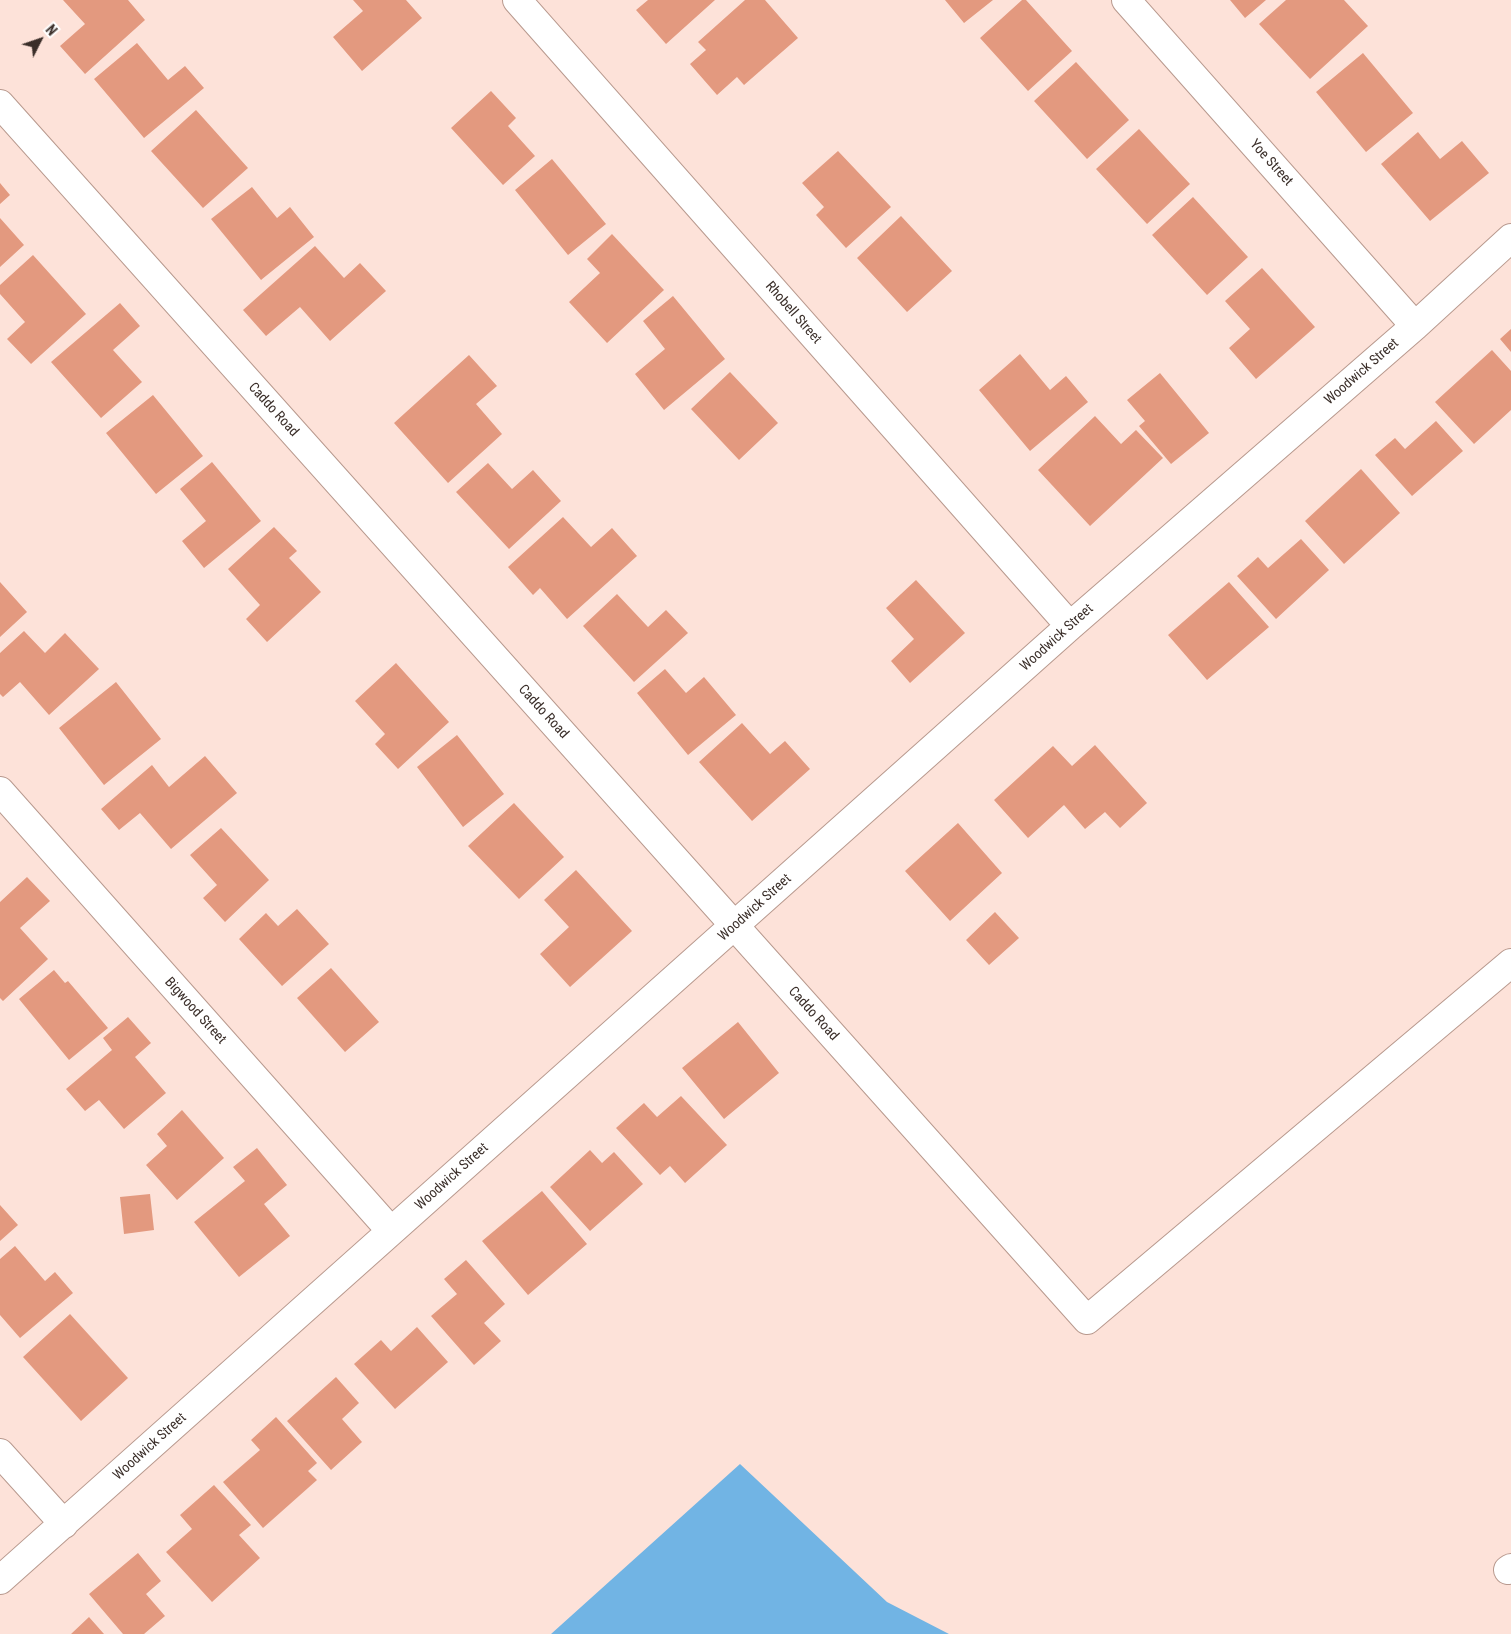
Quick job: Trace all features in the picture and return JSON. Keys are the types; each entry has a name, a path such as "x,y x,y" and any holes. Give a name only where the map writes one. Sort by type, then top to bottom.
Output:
{"street":[{"name":"Rhobell Street","path":"517,0 1070,626"},
{"name":"Yoe Street","path":"1126,0 1415,326"},
{"name":"Caddo Road","path":"0,104 1087,1320 1511,963"},
{"name":"Woodwick Street","path":"0,1580 1070,626 1415,326 1511,238"},
{"name":"Bigwood Street","path":"0,791 391,1231"},
{"path":"0,1453 64,1524"}],"water":[{"path":"740,1464 887,1602 949,1634 551,1634"}],"building":[{"path":"63,0 128,0 145,20 85,74 60,46 85,24"},
{"path":"353,0 406,0 422,18 362,71 333,37 363,11"},
{"path":"648,0 715,0 666,44 636,10"},
{"path":"745,0 765,0 798,38 744,85 737,77 717,95 690,64 706,50 698,42"},
{"path":"945,0 993,0 964,23"},
{"path":"1022,0 1026,0 1072,51 1028,91 980,38"},
{"path":"1230,0 1266,0 1245,18"},
{"path":"1286,0 1344,0 1368,26 1310,79 1259,24"},
{"path":"137,43 168,80 185,66 204,88 144,138 94,79"},
{"path":"1363,53 1413,113 1366,152 1316,92"},
{"path":"1076,62 1129,120 1087,159 1034,101"},
{"path":"491,91 516,118 508,126 535,156 503,185 451,128"},
{"path":"196,110 248,168 203,208 151,151"},
{"path":"1139,129 1190,184 1147,224 1096,169"},
{"path":"1418,132 1440,159 1462,141 1489,173 1430,221 1381,164"},
{"path":"838,151 891,207 846,248 816,215 824,207 802,183"},
{"path":"552,159 606,224 568,255 515,190"},
{"path":"0,183 10,195 0,204"},
{"path":"252,187 277,218 290,207 314,237 261,280 211,219"},
{"path":"1193,197 1248,257 1207,295 1152,235"},
{"path":"901,216 952,271 907,312 857,258"},
{"path":"0,218 24,245 0,267"},
{"path":"612,234 664,290 607,343 569,302 600,273 587,259"},
{"path":"315,246 344,278 360,263 386,291 330,341 300,307 266,336 243,310"},
{"path":"33,255 86,314 31,364 7,339 25,322 0,294 0,285"},
{"path":"1262,268 1315,327 1256,379 1229,348 1250,329 1225,301"},
{"path":"673,296 725,359 664,410 635,374 665,349 643,321"},
{"path":"120,303 140,326 113,350 142,382 101,418 51,362"},
{"path":"1511,329 1511,352 1500,339"},
{"path":"1492,350 1511,371 1511,410 1474,444 1435,402"},
{"path":"1020,354 1050,390 1066,376 1088,402 1030,451 979,390"},
{"path":"469,355 497,386 476,404 502,434 448,483 394,423"},
{"path":"730,372 778,423 739,460 691,409"},
{"path":"1160,373 1209,433 1171,464 1139,426 1145,421 1127,400"},
{"path":"153,395 203,456 156,494 106,433"},
{"path":"1095,416 1121,444 1136,430 1163,458 1090,526 1038,470"},
{"path":"1436,421 1463,451 1412,496 1375,455 1395,438 1405,449"},
{"path":"212,462 261,521 204,568 182,541 206,521 180,489"},
{"path":"488,463 512,489 533,470 561,501 509,549 456,492"},
{"path":"1361,469 1400,513 1344,564 1305,521"},
{"path":"563,517 591,547 612,528 637,556 567,619 540,588 533,595 508,567"},
{"path":"274,527 297,551 289,558 321,592 267,642 246,619 260,605 228,569"},
{"path":"1301,539 1329,570 1276,619 1237,576 1258,557 1268,568"},
{"path":"916,580 965,633 910,683 891,661 914,639 886,608"},
{"path":"0,582 27,612 0,637"},
{"path":"1229,582 1269,627 1207,680 1168,635"},
{"path":"617,594 648,627 666,610 688,633 634,682 583,626"},
{"path":"24,631 45,653 65,633 99,669 49,715 20,682 3,697 0,694 0,653"},
{"path":"396,663 449,722 398,769 375,744 385,734 355,701"},
{"path":"665,669 686,693 704,677 736,715 688,755 637,693"},
{"path":"116,682 161,739 104,785 59,728"},
{"path":"742,723 770,754 785,741 810,769 752,821 699,762"},
{"path":"457,735 504,794 463,827 417,767"},
{"path":"1095,745 1147,803 1120,828 1105,812 1085,829 1064,805 1028,838 994,800 1053,746 1072,766"},
{"path":"205,756 237,793 171,849 140,813 119,830 101,809 152,765 169,787"},
{"path":"514,803 564,857 519,899 468,846"},
{"path":"958,823 1002,873 950,921 905,871"},
{"path":"221,828 269,880 225,922 203,898 217,885 190,855"},
{"path":"576,870 632,931 570,987 540,954 569,927 544,900"},
{"path":"27,877 50,901 20,928 48,959 3,1001 0,998 0,902"},
{"path":"297,909 329,944 282,986 239,939 266,913 278,926"},
{"path":"995,912 1019,938 989,965 966,940"},
{"path":"331,968 379,1022 345,1052 297,998"},
{"path":"54,970 65,983 68,981 108,1028 69,1060 19,999"},
{"path":"128,1017 151,1043 135,1057 166,1093 124,1129 99,1100 85,1111 66,1089 112,1050 103,1038"},
{"path":"738,1022 779,1073 724,1119 682,1068"},
{"path":"681,1096 727,1145 685,1183 670,1166 660,1175 616,1128 644,1103 657,1117"},
{"path":"182,1110 224,1158 177,1200 146,1165 167,1146 157,1134"},
{"path":"257,1148 287,1185 264,1204 290,1236 239,1277 194,1222 245,1181 233,1167"},
{"path":"590,1150 602,1163 614,1152 643,1184 590,1231 550,1187"},
{"path":"542,1191 587,1244 528,1295 482,1241"},
{"path":"150,1194 154,1230 124,1234 120,1197"},
{"path":"0,1205 18,1225 0,1241"},
{"path":"15,1246 45,1281 55,1272 73,1293 20,1338 0,1315 0,1259"},
{"path":"466,1260 505,1304 484,1323 501,1341 474,1365 431,1316 457,1294 444,1279"},
{"path":"70,1314 128,1378 81,1421 23,1357"},
{"path":"417,1327 448,1362 395,1409 354,1364 381,1340 391,1351"},
{"path":"336,1377 359,1403 342,1419 362,1442 331,1470 287,1421"},
{"path":"276,1417 317,1463 308,1471 317,1480 263,1528 223,1482 260,1450 251,1440"},
{"path":"214,1485 251,1525 239,1535 260,1558 212,1602 166,1552 192,1529 180,1515"},
{"path":"138,1553 161,1581 146,1594 165,1616 144,1634 123,1634 89,1594"},
{"path":"89,1617 104,1634 71,1634"}]}
